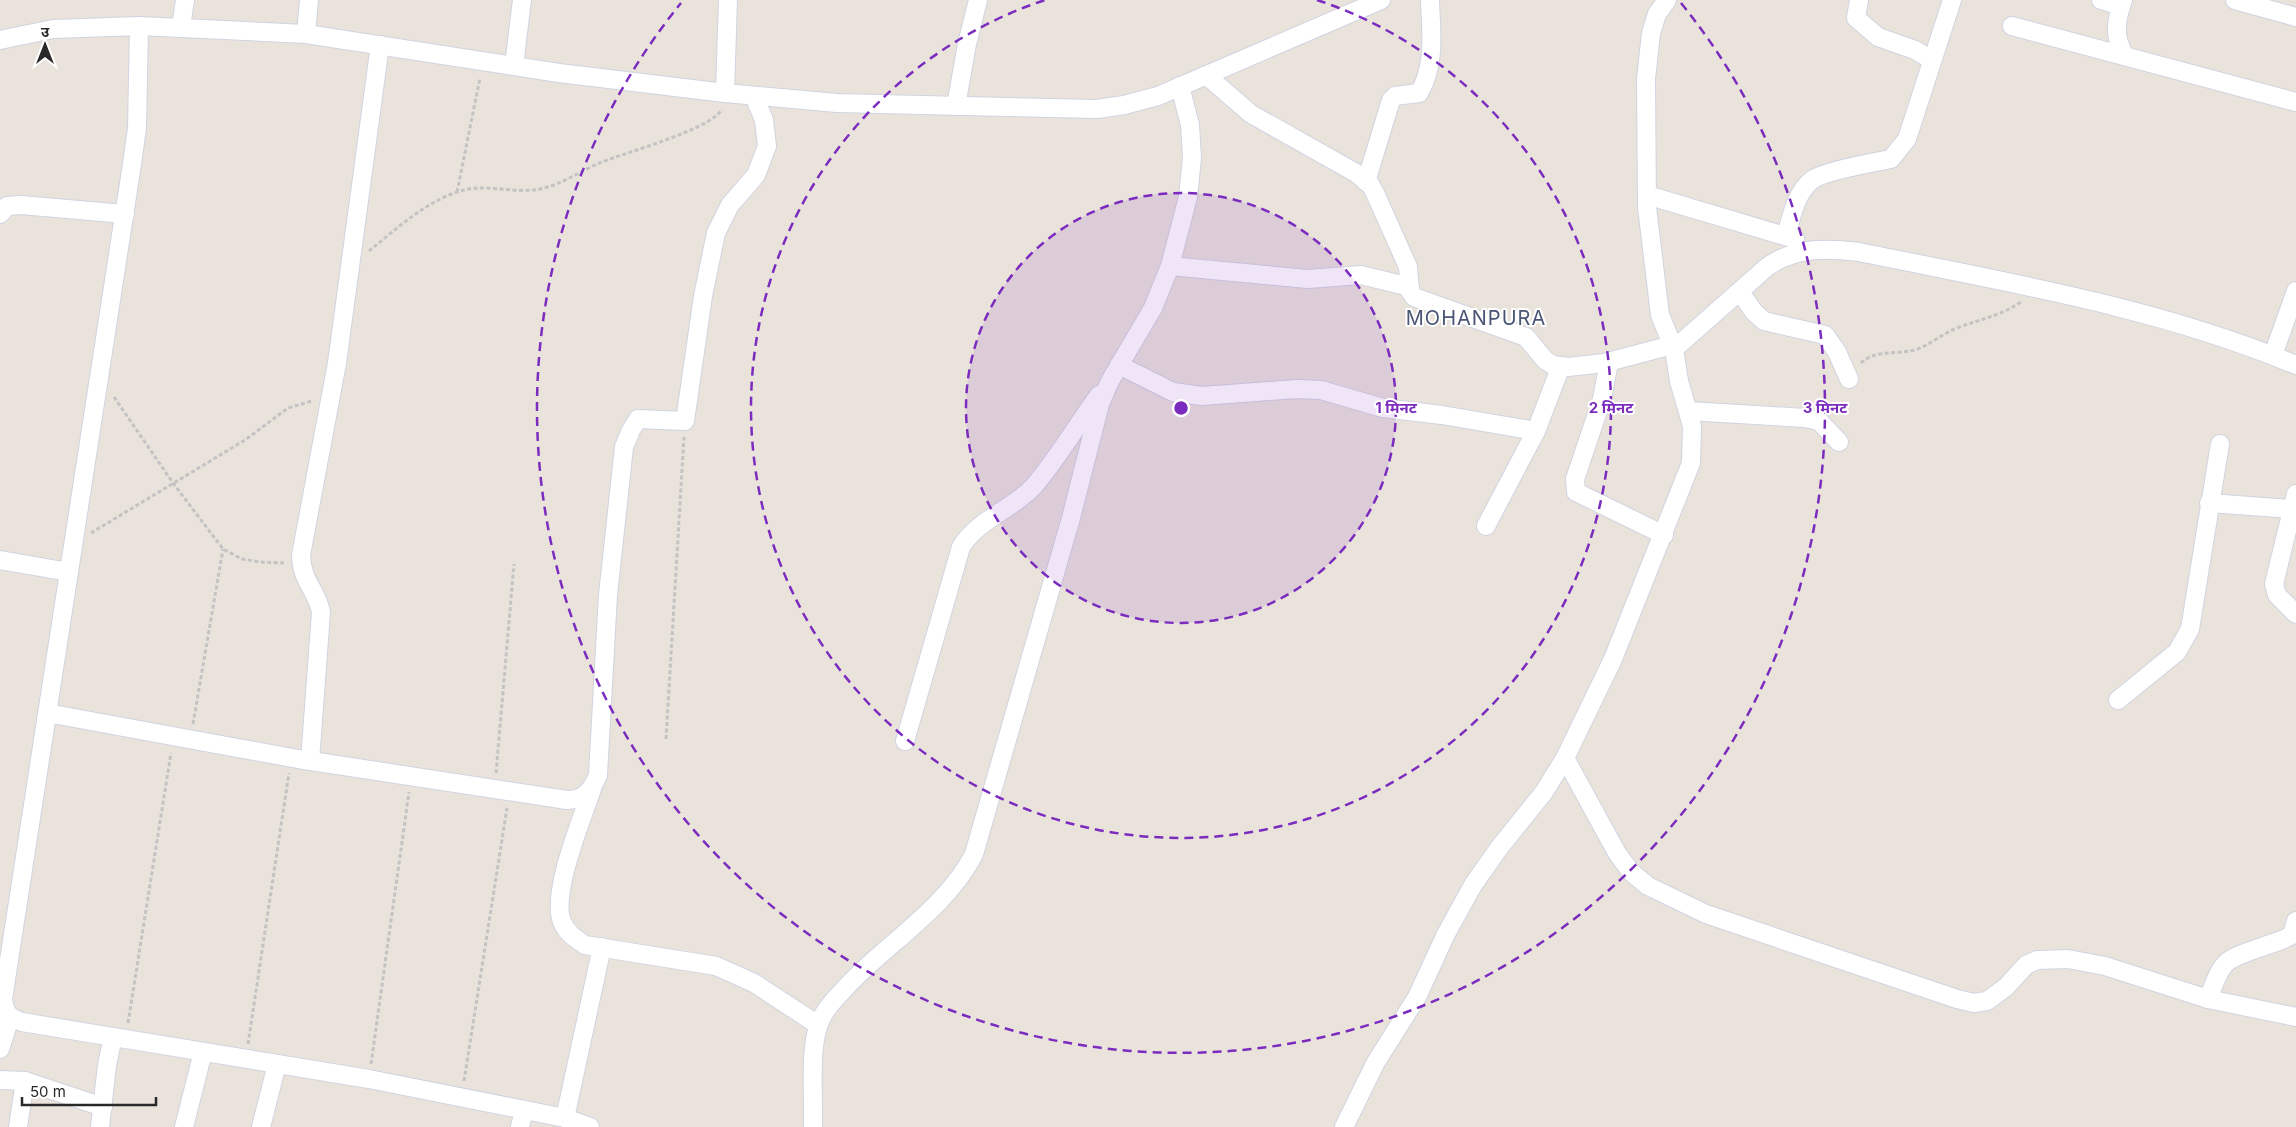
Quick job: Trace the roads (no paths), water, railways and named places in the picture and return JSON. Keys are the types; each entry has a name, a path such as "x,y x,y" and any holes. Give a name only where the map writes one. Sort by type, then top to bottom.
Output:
{"street":[{"path":"181,27 185,0"},
{"path":"306,34 309,0"},
{"path":"514,66 522,0"},
{"path":"725,93 728,0"},
{"path":"956,106 967,44 978,0"},
{"path":"0,40 53,28 139,26 306,34 484,62 754,96 837,103 1097,109 1124,105 1158,96 1381,0"},
{"path":"1366,182 1391,100 1395,96 1419,93 1423,87 1432,47 1430,0"},
{"path":"1344,1127 1376,1062 1417,997 1446,934 1473,885 1499,848 1544,792 1565,758 1613,659 1664,535 1691,463 1692,426 1679,381 1673,347 1660,315 1647,195 1646,79 1651,33 1657,14 1668,0"},
{"path":"1859,0 1856,18 1878,36 1915,50 1932,60"},
{"path":"1786,236 1797,201 1812,179 1851,167 1891,159 1907,140 1952,0"},
{"path":"2101,0 2122,3 2116,33 2118,45 2125,56"},
{"path":"2235,0 2296,17"},
{"path":"139,26 137,128 3,999 4,1009 10,1018 369,1079 462,1099 522,1118 565,1118 590,1127"},
{"path":"2012,26 2296,102"},
{"path":"310,761 321,612 319,599 308,585 302,571 302,563 307,512 330,397 350,268 380,46"},
{"path":"1206,75 1251,114 1366,182 1375,193 1408,267 1410,287 1414,297 1526,337 1545,360 1553,365 1608,362 1673,347 1782,256 1802,251 1827,249 1859,252 2038,289 2161,319 2273,355 2296,365"},
{"path":"905,740 961,547 975,529 1015,504 1034,486 1114,373 1153,308 1170,266 1188,198 1192,158 1190,125 1180,86"},
{"path":"754,96 764,120 767,146 756,175 730,205 716,233 703,296 685,421 638,419 624,447 608,604 598,775 561,889 559,909 562,922 568,933 585,945 716,966 754,983 818,1025"},
{"path":"1647,195 1827,249"},
{"path":"0,214 7,206 21,206 125,214"},
{"path":"1170,266 1308,279 1362,275 1410,287"},
{"path":"2273,355 2296,291"},
{"path":"1740,292 1754,312 1764,321 1825,336 1838,352 1849,380"},
{"path":"1608,362 1602,399 1575,479 1576,492 1664,535"},
{"path":"1486,526 1536,431 1561,366"},
{"path":"1114,373 1173,392 1202,396 1296,389 1321,390 1383,408 1442,415 1536,431"},
{"path":"813,1127 814,1049 818,1025 832,1002 948,890 966,870 974,854 1071,518 1100,404 1114,373"},
{"path":"1688,411 1805,418 1819,421 1839,442"},
{"path":"2118,700 2178,652 2190,629 2220,444"},
{"path":"2209,504 2294,501 2274,584 2277,595 2296,614"},
{"path":"0,560 69,572"},
{"path":"47,714 291,758 502,790 578,800 592,789"},
{"path":"1565,758 1616,853 1631,872 1648,886 1706,914 1957,999 1974,1003 1987,1001 1996,996 2026,964 2037,960 2068,959 2105,966 2208,999 2296,1017"},
{"path":"2208,999 2225,964 2232,958 2273,945 2292,935 2296,921"},
{"path":"565,1118 602,947"},
{"path":"0,1049 10,1018"},
{"path":"100,1127 106,1073 120,1038"},
{"path":"184,1127 203,1052"},
{"path":"261,1127 277,1064"},
{"path":"0,1080 25,1081 103,1107"},
{"path":"18,1127 25,1081"}],"district":[{"name":"MOHANPURA","path":"1476,318"}]}
